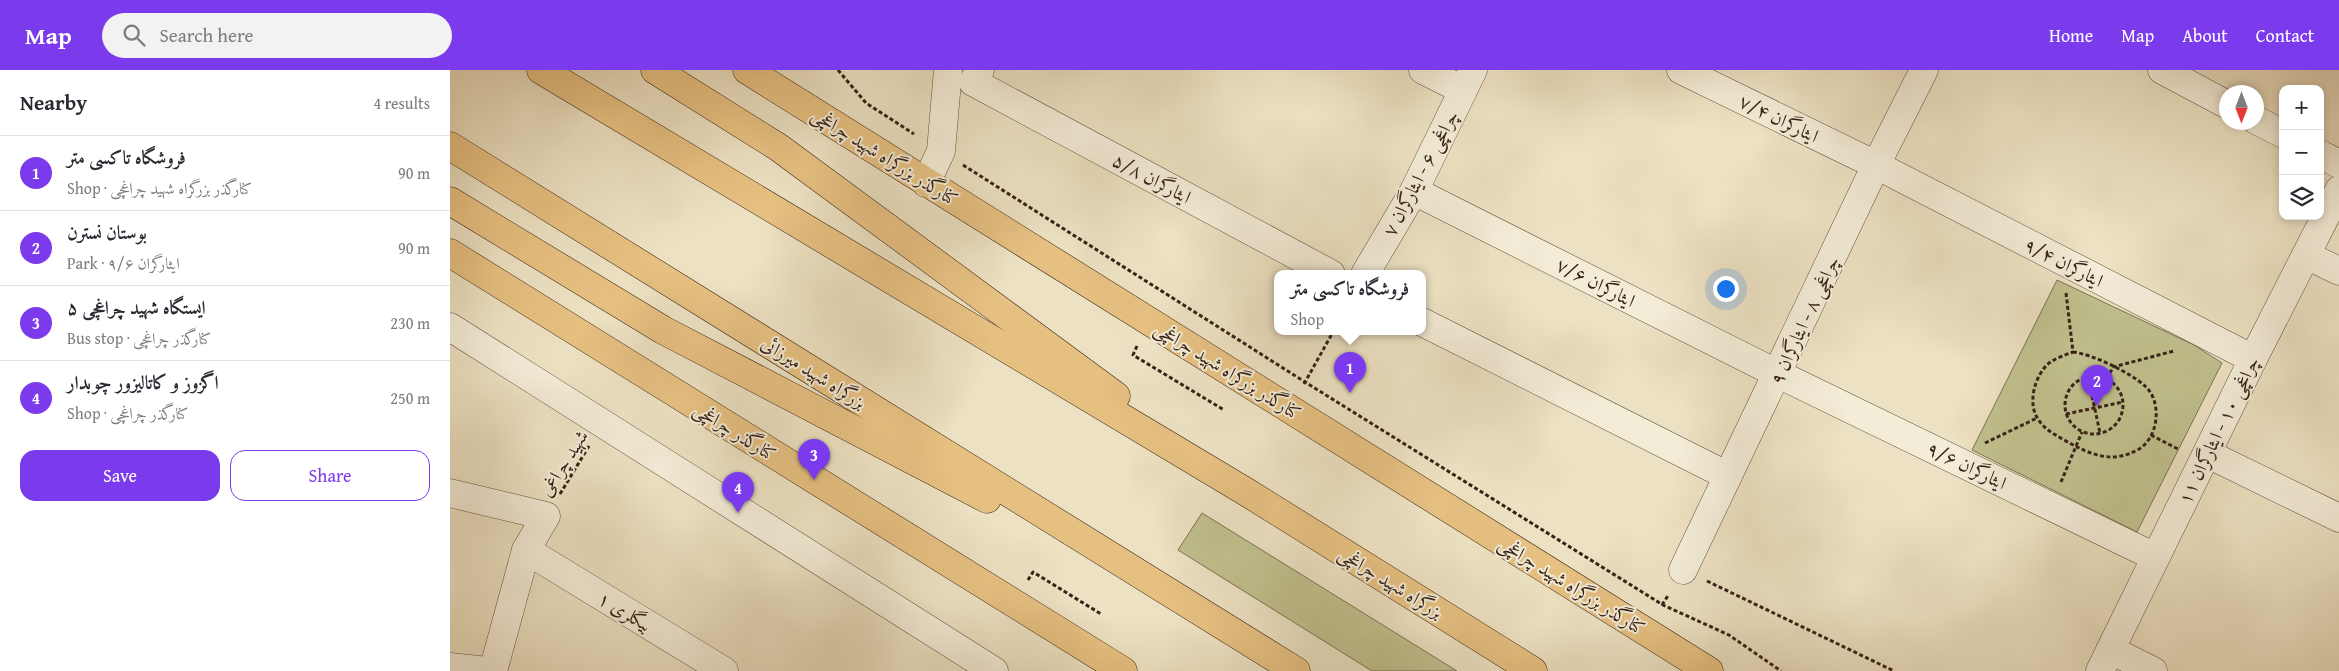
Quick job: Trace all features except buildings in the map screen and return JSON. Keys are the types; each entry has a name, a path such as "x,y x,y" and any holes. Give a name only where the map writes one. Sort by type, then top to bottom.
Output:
{"main road":[{"path":"541,70 1248,493"},
{"path":"655,70 778,147 1248,493"},
{"name":"کنارگذر بزرگراه شهید چراغچی","path":"747,70 1710,671"},
{"name":"بزرگراه شهید میرزائی","path":"450,146 1177,598"},
{"path":"450,201 663,330 1177,598 1296,671"},
{"name":"کنارگذر چراغچی","path":"450,254 1123,671"},
{"name":"بزرگراه شهید چراغچی","path":"1248,493 1533,671"}],"street":[{"path":"926,183 941,151 948,70"},
{"path":"1423,70 1468,80"},
{"name":"ایثارگران ۷/۴","path":"1681,70 1876,165"},
{"name":"چراغچی ۸ - ایثارگران ۹","path":"1683,570 1876,165 1924,70"},
{"path":"2162,70 2219,100"},
{"name":"ایثارگران ۵/۸","path":"977,76 1323,270"},
{"name":"چراغچی ۶ - ایثارگران ۷","path":"1367,270 1414,191 1468,80"},
{"path":"2264,124 2279,132"},
{"path":"2324,156 2339,164"},
{"name":"ایثارگران ۹/۴","path":"1876,165 2253,359"},
{"name":"چراغچی ۱۰ - ایثارگران ۱۱","path":"2106,660 2253,359 2339,190"},
{"name":"ایثارگران ۷/۶","path":"1414,191 1778,374"},
{"path":"2306,255 2339,271"},
{"path":"1426,324 1728,476"},
{"path":"450,327 994,671"},
{"name":"ایثارگران ۹/۶","path":"1778,374 2156,557"},
{"path":"2208,454 2339,518"},
{"path":"450,493 546,516 526,550 493,671"},
{"name":"بیگلری ۱","path":"526,550 724,671"},
{"path":"2106,660 2153,671"},
{"path":"450,667 487,671"}],"path":[{"path":"838,70 866,103 941,151 1305,382 1663,605 1729,635 1781,671"},
{"path":"2063,262 2073,352"},
{"path":"1151,322 1133,355 1224,410"},
{"path":"1288,408 1331,335"},
{"path":"2107,379 2113,367 2176,350"},
{"path":"2073,352 2087,354 2145,386 2152,395 2155,414 2155,429 2146,445 2120,457 2104,458 2090,454 2048,430 2037,418 2033,391 2038,376 2049,363 2073,352"},
{"path":"2094,376 2107,379 2116,385 2123,402 2123,410 2119,422 2110,430 2100,433 2082,432 2072,425 2066,414 2066,398 2071,388 2082,379 2094,376"},
{"path":"2088,378 2100,433"},
{"path":"2066,414 2123,402"},
{"path":"1954,459 2037,418"},
{"name":"شهید چراغی","path":"546,516 603,424"},
{"path":"2050,506 2082,432"},
{"path":"1647,632 1683,570 1894,671"},
{"path":"1013,604 1032,572 1101,614"}],"green space":[{"path":"2057,280 2194,345 2222,363 2137,532 1972,450"},
{"path":"1202,513 1457,671 1372,671 1178,550"}],"place":[{"name":"فروشگاه تاکسی متر","path":"1350,393"},
{"name":"بوستان نسترن","path":"2097,406"},
{"name":"ایستگاه شهید چراغچی ۵","path":"814,480"},
{"name":"اگزوز و کاتالیزور چوبدار","path":"738,513"}]}
